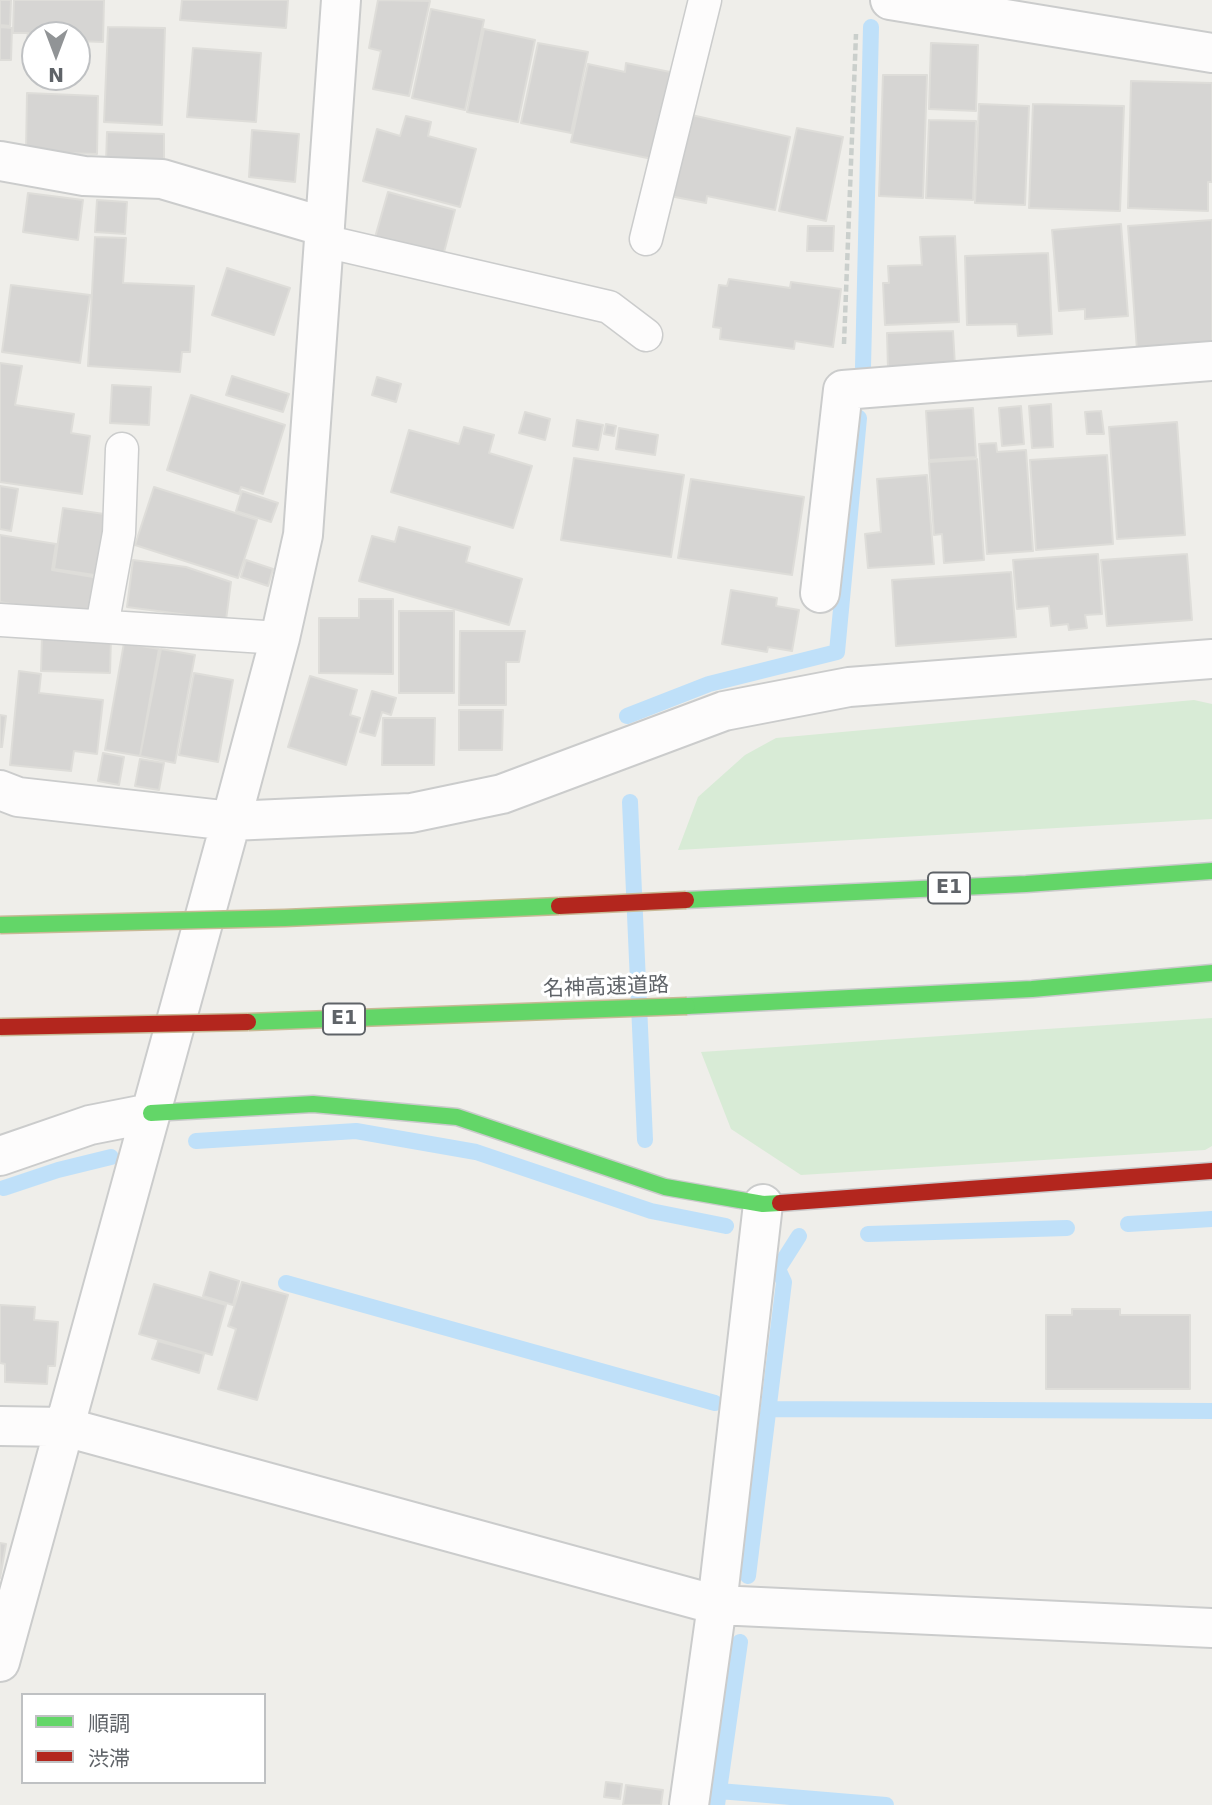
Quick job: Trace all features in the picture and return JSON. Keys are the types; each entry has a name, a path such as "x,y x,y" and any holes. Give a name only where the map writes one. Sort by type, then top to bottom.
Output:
{"main road":[{"name":"E1","path":"0,925 285,918 1026,884 1212,871"},
{"name":"名神高速道路","path":"0,1027 279,1021 687,1006 1032,989 1212,974"},
{"path":"151,1113 313,1104 457,1117 665,1187 763,1204 1212,1171"}],"street":[{"path":"0,1662 231,821 280,638 303,535 341,0"},
{"path":"890,0 1212,53"},
{"path":"0,161 85,176 162,179 325,234"},
{"path":"820,593 843,390 1212,361"},
{"path":"0,790 18,797 231,821 411,813 502,794 724,711 849,687 1212,659"},
{"path":"0,1156 90,1125 151,1113"},
{"path":"689,1805 717,1605 763,1204"},
{"path":"0,1426 65,1427 717,1605 1212,1628"}],"lane":[{"path":"646,239 705,0"},
{"path":"325,234 609,307 646,335"},
{"path":"102,626 119,533 122,449"},
{"path":"0,620 280,638"}],"path":[{"path":"843,390 857,28"}],"green space":[{"path":"1194,700 1212,704 1212,819 678,850 698,797 745,755 776,738"},
{"path":"1212,1018 1212,1146 1205,1150 801,1175 731,1129 701,1052"}],"building":[{"path":"0,0 11,0 10,26 0,25"},
{"path":"14,0 104,0 103,42 91,42 91,21 21,21 21,33 13,33"},
{"path":"182,0 288,0 286,28 180,20"},
{"path":"378,0 430,1 409,96 373,89 381,51 369,48"},
{"path":"431,9 484,20 465,110 412,98"},
{"path":"0,27 12,28 11,60 0,60"},
{"path":"108,27 165,28 162,125 104,122"},
{"path":"484,29 535,40 518,122 467,112"},
{"path":"538,43 588,52 571,133 521,123"},
{"path":"931,43 978,45 976,111 929,109"},
{"path":"193,48 261,53 256,122 187,117"},
{"path":"626,63 670,72 652,159 571,142 588,64 625,72"},
{"path":"883,75 927,75 923,198 879,196"},
{"path":"1131,81 1212,83 1212,182 1208,182 1208,211 1128,208"},
{"path":"27,93 98,96 97,154 26,152"},
{"path":"979,104 1029,106 1025,205 975,203"},
{"path":"1033,104 1124,106 1120,211 1029,208"},
{"path":"687,114 790,137 775,210 707,196 706,203 670,196"},
{"path":"406,116 431,122 428,136 476,149 460,207 363,181 377,129 400,136"},
{"path":"929,120 976,121 973,200 926,198"},
{"path":"797,128 843,137 826,221 779,211"},
{"path":"252,130 299,134 295,182 249,177"},
{"path":"107,132 164,134 164,165 106,163"},
{"path":"388,192 455,210 442,260 374,241"},
{"path":"28,193 83,200 78,240 23,232"},
{"path":"97,200 127,202 125,234 95,232"},
{"path":"1212,220 1212,345 1137,350 1128,226"},
{"path":"1121,224 1128,316 1085,319 1085,309 1059,311 1052,230"},
{"path":"808,226 834,226 833,251 807,251"},
{"path":"955,236 959,322 885,325 883,283 889,283 888,266 922,265 920,237"},
{"path":"95,237 126,238 123,283 194,286 190,352 182,352 180,372 88,366"},
{"path":"1048,253 1052,334 1018,336 1017,324 967,325 965,256"},
{"path":"227,268 290,288 274,335 212,315"},
{"path":"729,279 790,288 791,282 841,289 833,347 795,341 794,349 720,339 721,328 713,327 719,285 727,286"},
{"path":"11,285 90,295 80,363 2,352"},
{"path":"953,331 955,366 888,369 887,333"},
{"path":"0,363 22,366 15,405 74,414 71,433 90,436 82,494 0,482"},
{"path":"232,376 289,394 283,412 226,395"},
{"path":"377,377 401,384 396,402 372,395"},
{"path":"112,385 151,387 149,425 110,423"},
{"path":"191,395 285,425 263,494 241,487 239,494 167,470"},
{"path":"1051,404 1053,447 1032,448 1029,406"},
{"path":"1021,406 1024,444 1002,446 999,408"},
{"path":"973,408 976,457 929,460 926,411"},
{"path":"1101,411 1104,434 1087,434 1085,412"},
{"path":"525,412 550,419 545,440 519,433"},
{"path":"577,420 603,425 598,450 573,446"},
{"path":"1177,422 1185,535 1117,539 1109,427"},
{"path":"606,424 616,426 614,436 604,434"},
{"path":"464,427 494,435 489,453 532,466 513,528 391,492 409,430 459,444"},
{"path":"619,428 658,435 655,455 616,449"},
{"path":"996,443 997,452 1026,450 1033,551 987,554 979,444"},
{"path":"1107,455 1113,544 1036,550 1030,460"},
{"path":"574,458 684,475 671,557 561,540"},
{"path":"977,459 984,560 944,563 942,534 934,535 929,462"},
{"path":"927,475 934,564 868,568 865,534 881,532 877,479"},
{"path":"691,479 804,497 792,575 678,558"},
{"path":"0,486 18,489 11,531 0,529"},
{"path":"154,487 257,520 238,578 135,545"},
{"path":"242,491 278,503 271,522 236,511"},
{"path":"63,508 111,515 101,576 54,569"},
{"path":"399,527 470,547 466,562 522,579 509,625 359,581 372,536 395,542"},
{"path":"0,535 56,544 52,570 99,578 92,620 0,602"},
{"path":"1098,554 1102,614 1085,615 1087,628 1069,630 1068,624 1051,626 1049,606 1017,609 1013,560"},
{"path":"1187,554 1192,620 1107,626 1101,560"},
{"path":"133,560 186,567 231,582 226,620 127,607"},
{"path":"246,560 273,569 268,586 241,577"},
{"path":"1011,572 1016,637 896,646 892,580"},
{"path":"731,590 777,598 776,606 799,610 792,651 768,647 767,652 722,644"},
{"path":"359,599 393,599 393,674 319,673 319,618 359,618"},
{"path":"399,611 454,611 454,693 399,693"},
{"path":"460,631 525,631 519,662 506,662 506,705 459,705"},
{"path":"42,635 111,637 110,673 41,671"},
{"path":"124,643 159,649 140,756 105,750"},
{"path":"161,649 195,655 175,763 140,756"},
{"path":"19,671 41,674 39,693 103,700 97,754 74,751 71,771 10,765"},
{"path":"194,673 233,680 218,762 179,755"},
{"path":"310,676 357,690 350,715 360,718 346,765 288,747"},
{"path":"372,691 396,698 391,715 382,712 375,736 360,732"},
{"path":"459,710 503,710 502,750 459,750"},
{"path":"0,715 6,716 2,747 0,747"},
{"path":"383,718 435,718 434,765 382,765"},
{"path":"103,753 124,757 119,785 98,781"},
{"path":"140,759 164,763 159,790 135,786"},
{"path":"210,1272 239,1281 233,1305 203,1296"},
{"path":"242,1282 288,1295 257,1400 218,1389 236,1329 228,1326"},
{"path":"154,1284 226,1305 212,1355 139,1334"},
{"path":"0,1305 35,1307 34,1320 58,1322 55,1366 48,1366 47,1384 5,1382 5,1364 0,1363"},
{"path":"1072,1309 1120,1309 1120,1315 1190,1315 1190,1389 1046,1389 1046,1315 1072,1315"},
{"path":"158,1341 204,1354 199,1373 152,1359"},
{"path":"0,1543 6,1544 0,1578"},
{"path":"606,1782 622,1784 620,1799 604,1797"},
{"path":"626,1785 663,1790 661,1805 623,1805"}],"waterway":[{"path":"863,367 871,27"},
{"path":"627,716 709,684 837,652 859,418"},
{"path":"630,802 645,1140"},
{"path":"196,1141 356,1131 476,1152 651,1211 726,1226"},
{"path":"4,1188 58,1170 111,1157"},
{"path":"1128,1224 1212,1219"},
{"path":"868,1234 1067,1228"},
{"path":"748,1576 784,1282 778,1269 799,1236"},
{"path":"286,1283 715,1403"},
{"path":"769,1409 1212,1411"},
{"path":"717,1805 740,1642"},
{"path":"719,1791 886,1805"}],"traffic: fast":[{"path":"686,900 1026,884 1212,871"},
{"path":"0,925 285,918 559,906"},
{"path":"687,1006 1032,989 1212,973"},
{"path":"248,1022 687,1006"},
{"path":"151,1113 313,1104 457,1117 665,1187 763,1204 780,1203"}],"traffic: jam":[{"path":"559,906 686,900"},
{"path":"0,1027 248,1022"},
{"path":"780,1203 1212,1171"}]}
